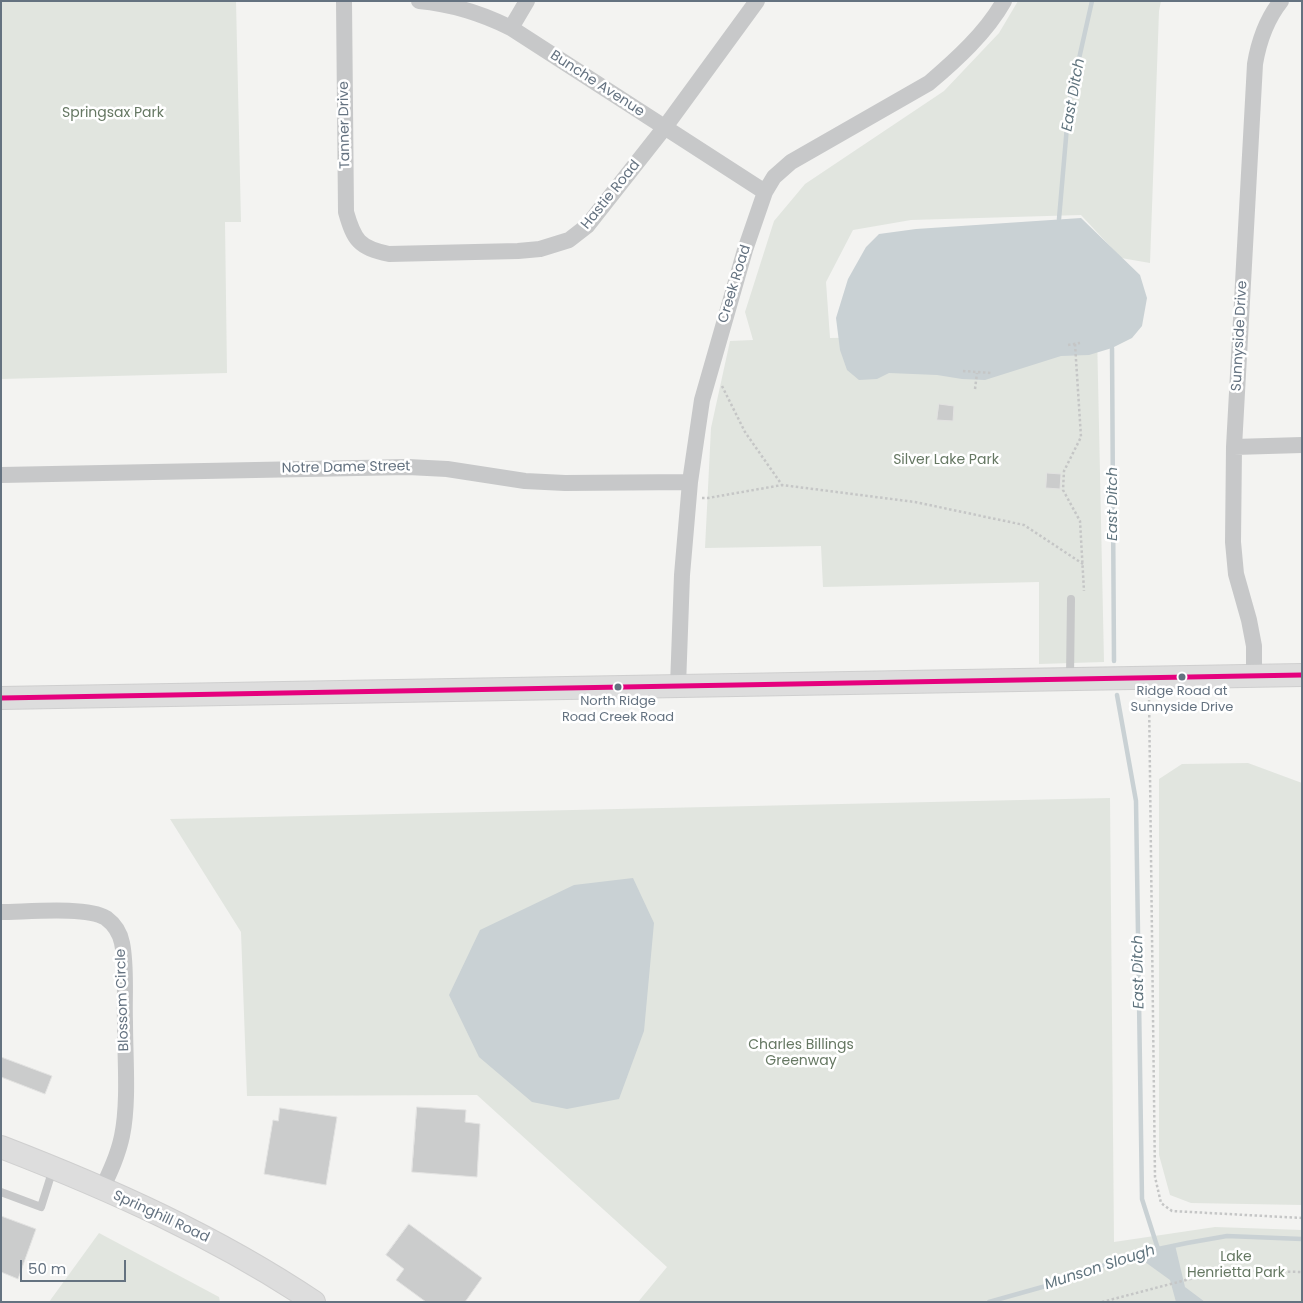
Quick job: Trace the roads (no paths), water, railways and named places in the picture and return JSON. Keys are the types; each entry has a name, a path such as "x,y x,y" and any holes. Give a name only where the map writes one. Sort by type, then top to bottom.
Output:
{"street":[{"name":"Tanner Drive","path":"344,1 346,212 351,232 362,244"},
{"name":"Bunche Avenue","path":"419,1 460,7 489,17 511,28 765,192"},
{"path":"511,28 527,1"},
{"name":"Hastie Road","path":"362,244 377,252 389,254 540,250 569,240 588,226 665,127 757,1"},
{"name":"Creek Road","path":"678,686 682,575 690,482 702,400 745,250 765,192 774,176 791,162 929,83 948,67 980,34 1004,1"},
{"name":"Sunnyside Drive","path":"1254,676 1254,646 1236,574 1232,542 1234,447 1255,64 1258,47 1266,24 1281,1"},
{"path":"1234,447 1302,446"},
{"name":"Notre Dame Street","path":"1,475 408,467 447,469 526,481 555,483 690,482"},
{"path":"1,698 1302,675"},
{"name":"Blossom Circle","path":"1,912 84,911 98,914 107,919 116,928 122,942 124,966 125,1107 118,1153 102,1189"},
{"name":"Springhill Road","path":"1,1147 102,1189 219,1244 314,1302"}],"lane":[{"path":"1070,679 1071,599"},
{"path":"1,1192 42,1207 54,1168"}],"waterway":[{"name":"East Ditch","path":"1059,219 1069,103 1092,1"},
{"name":"East Ditch","path":"1112,348 1114,661"},
{"name":"East Ditch","path":"1117,695 1136,801 1142,1199 1158,1249"},
{"name":"Munson Slough","path":"989,1302 1053,1284 1134,1254 1187,1243 1227,1236 1302,1239"}],"place":[{"name":"Ridge Road at Sunnyside Drive","path":"1182,677"},
{"name":"North Ridge Road Creek Road","path":"618,687"}],"park label":[{"name":"Springsax Park","path":"113,113"},
{"name":"Silver Lake Park","path":"946,460"},
{"name":"Charles Billings Greenway","path":"801,1054"},
{"name":"Lake Henrietta Park","path":"1236,1266"}]}
